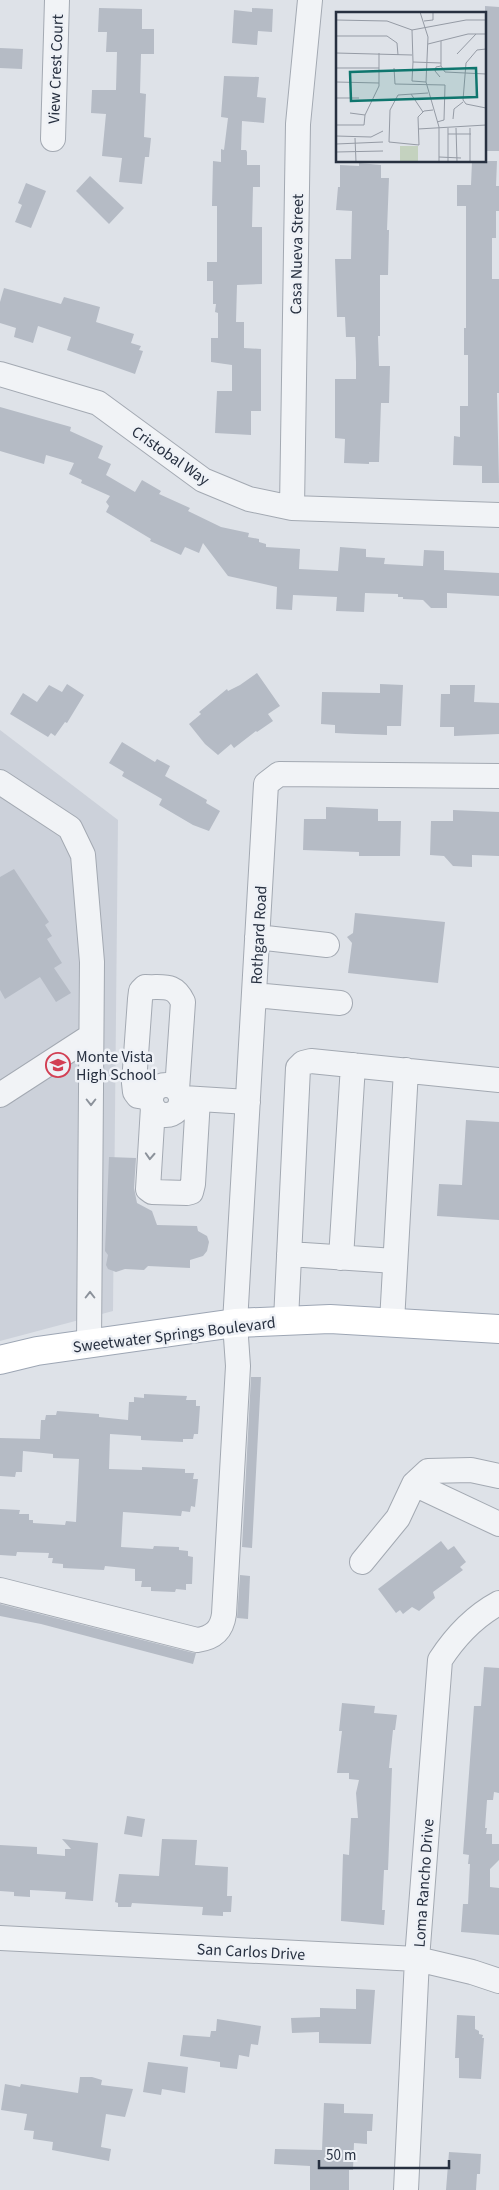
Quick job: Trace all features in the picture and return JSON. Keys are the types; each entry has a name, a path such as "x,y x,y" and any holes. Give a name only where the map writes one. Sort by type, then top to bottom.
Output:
{"main road":[{"name":"Sweetwater Springs Boulevard","path":"0,1360 37,1351 236,1323 330,1319 499,1328"}],"street":[{"name":"View Crest Court","path":"53,139 58,0"},
{"name":"Casa Nueva Street","path":"292,508 298,124 310,0"},
{"name":"Cristobal Way","path":"0,374 98,403 202,480 249,499 292,508 499,515"},
{"name":"Rothgard Road","path":"0,1590 197,1640 209,1637 220,1628 224,1614 238,1366 236,1323 266,784 278,774 499,776"},
{"path":"0,782 70,828 83,855 92,962 89,1344"},
{"path":"257,937 327,945"},
{"path":"152,1103 138,1096 135,1092 134,1083 140,999 141,991 145,987 174,988 183,1002 185,1095 194,1184 191,1192 187,1193 152,1192 148,1189 154,1090 161,1086 170,1085 185,1095 248,1102"},
{"path":"254,995 340,1003"},
{"path":"0,1095 91,1036"},
{"path":"286,1320 298,1068 303,1063 311,1061 499,1080"},
{"path":"341,1258 353,1065"},
{"path":"392,1322 406,1070"},
{"path":"289,1254 395,1261"},
{"path":"362,1562 398,1518 414,1484 428,1471 471,1470 499,1476"},
{"path":"414,1484 499,1524"},
{"name":"Loma Rancho Drive","path":"406,2190 417,1959 440,1660 462,1631 475,1619 499,1604"},
{"name":"San Carlos Drive","path":"0,1938 417,1959 462,1969 499,1981"}],"shaded area":[{"name":"Monte Vista High School","path":"0,730 118,820 113,1311 0,1341"}],"building":[{"path":"485,6 499,7 499,151 486,151"},
{"path":"99,8 142,9 142,29 154,29 154,54 141,54 140,93 146,94 144,137 151,138 149,157 145,157 142,184 119,182 122,158 102,156 106,114 91,113 92,90 116,90 117,52 106,52 107,32 98,32"},
{"path":"252,8 273,9 272,32 258,31 257,45 232,43 234,10 252,12"},
{"path":"0,48 23,49 22,69 0,68"},
{"path":"224,76 259,77 257,97 266,98 264,123 242,121 241,150 246,150 247,152 247,165 260,165 260,187 253,187 252,227 262,227 262,284 237,285 236,322 244,322 244,348 261,349 261,411 251,411 251,435 215,433 217,391 232,391 232,365 211,362 211,338 218,338 218,313 215,312 216,304 213,304 213,281 207,281 207,262 217,262 217,206 212,206 213,161 221,162 221,149 224,150 228,118 221,117"},
{"path":"497,161 496,186 499,186 499,211 496,211 496,238 492,238 492,279 499,279 499,393 497,393 499,483 482,483 482,466 453,465 454,436 460,437 460,406 468,406 468,355 464,355 464,328 466,328 466,206 457,206 457,185 471,185 472,162"},
{"path":"359,163 381,165 381,178 389,178 388,275 380,275 380,336 378,336 379,366 390,366 389,403 381,403 379,462 369,462 369,464 344,463 345,439 335,438 335,379 356,379 355,337 346,337 345,317 337,317 335,259 351,259 352,211 336,210 338,187 340,187 340,165 359,166"},
{"path":"90,176 124,208 109,224 76,191"},
{"path":"26,183 46,191 31,228 15,222 22,205 18,203"},
{"path":"4,288 61,304 64,297 100,307 96,322 134,334 131,343 141,346 139,350 143,351 135,374 67,350 71,337 38,326 33,343 14,337 16,328 0,323 0,302"},
{"path":"0,407 71,427 70,431 103,446 98,458 111,464 106,475 135,492 142,480 161,491 159,494 190,508 188,511 221,527 249,533 248,537 259,539 259,542 266,544 266,547 300,549 299,569 338,571 340,547 366,549 366,557 385,558 384,564 423,566 424,550 444,551 444,570 499,573 499,596 447,593 447,608 431,608 423,600 403,599 403,597 398,597 398,594 365,593 364,612 336,611 337,597 293,595 292,610 276,609 277,587 228,576 203,543 199,553 185,547 181,555 150,541 151,539 106,512 109,506 106,502 110,496 81,483 82,480 69,474 74,463 46,455 44,464 0,451"},
{"path":"257,673 280,706 268,714 273,721 234,748 231,744 218,755 205,744 189,724 201,714 199,712 227,689 228,691 240,685"},
{"path":"67,684 84,695 67,723 65,722 55,736 51,733 48,737 10,714 23,693 37,702 49,685 62,692"},
{"path":"380,684 403,685 401,726 387,726 387,735 335,733 335,725 321,724 322,692 380,693"},
{"path":"450,685 475,685 474,702 499,703 499,734 454,736 454,727 440,727 441,694 450,694"},
{"path":"122,742 155,762 157,759 170,766 165,776 207,800 206,803 220,811 209,831 193,825 159,805 162,799 122,776 124,772 109,763"},
{"path":"326,807 378,809 378,821 401,821 400,856 359,856 359,852 303,850 304,819 326,819"},
{"path":"453,810 499,812 499,856 472,855 472,867 453,866 444,856 430,855 431,821 453,821"},
{"path":"14,869 49,922 45,925 52,936 47,939 62,963 54,968 71,993 56,1002 40,977 5,999 0,990 0,877"},
{"path":"355,913 445,922 438,983 348,973 352,943 347,937 353,933"},
{"path":"466,1120 499,1122 499,1220 437,1216 439,1184 462,1185"},
{"path":"109,1157 136,1158 134,1188 137,1203 152,1211 157,1225 197,1226 198,1231 207,1236 209,1242 207,1251 203,1256 190,1260 190,1268 148,1266 144,1270 125,1269 116,1272 108,1269 106,1265 108,1255 105,1251"},
{"path":"251,1377 261,1377 252,1548 242,1547"},
{"path":"144,1394 187,1396 186,1400 196,1400 196,1406 200,1406 198,1434 194,1434 193,1439 183,1439 183,1442 141,1440 141,1436 110,1434 109,1469 142,1470 142,1467 185,1469 185,1473 194,1473 193,1479 198,1479 195,1507 191,1506 190,1512 182,1511 181,1516 123,1512 121,1547 153,1549 154,1546 179,1547 179,1550 188,1551 188,1556 193,1557 192,1584 186,1584 186,1590 176,1589 175,1592 151,1591 151,1587 141,1587 142,1581 135,1581 135,1569 105,1566 104,1570 63,1568 63,1564 52,1563 53,1558 48,1558 49,1553 17,1552 16,1556 0,1555 0,1509 20,1510 19,1514 29,1514 29,1520 33,1520 33,1523 65,1525 66,1521 76,1522 79,1459 53,1458 53,1454 23,1451 22,1472 16,1472 15,1477 0,1476 0,1438 40,1439 41,1420 45,1420 46,1415 56,1415 57,1411 99,1414 99,1417 128,1420 129,1402 134,1402 134,1397 144,1398"},
{"path":"441,1541 448,1550 454,1546 466,1562 460,1567 463,1570 433,1592 435,1598 419,1611 412,1607 403,1614 400,1610 396,1613 378,1589"},
{"path":"240,1575 250,1576 248,1619 237,1618"},
{"path":"0,1604 196,1653 193,1664 41,1624 0,1616"},
{"path":"484,1667 499,1668 499,1793 494,1792 493,1800 487,1800 485,1828 487,1828 486,1834 492,1834 492,1844 499,1844 499,1860 490,1869 490,1887 499,1888 499,1935 461,1932 463,1904 468,1904 470,1864 468,1864 469,1855 463,1854 474,1706 481,1706"},
{"path":"342,1703 375,1706 374,1713 397,1715 395,1730 393,1730 389,1768 392,1768 388,1870 384,1870 382,1910 385,1910 384,1925 341,1921 343,1854 349,1855 351,1818 358,1818 356,1793 359,1780 349,1779 349,1773 337,1773 342,1731 339,1731"},
{"path":"127,1816 145,1819 142,1837 124,1834"},
{"path":"62,1839 98,1843 93,1901 65,1899 66,1892 30,1890 30,1897 14,1896 14,1892 0,1891 0,1845 37,1847 37,1854 65,1856 65,1849 71,1849"},
{"path":"162,1839 197,1840 195,1865 228,1867 227,1896 232,1896 231,1912 223,1912 223,1916 202,1915 203,1907 132,1903 131,1907 118,1907 118,1903 115,1902 119,1874 159,1876"},
{"path":"356,1989 375,1990 371,2044 319,2043 319,2032 292,2033 291,2018 320,2017 320,2008 356,2009"},
{"path":"457,2015 475,2016 475,2029 479,2031 479,2034 483,2035 481,2079 459,2078 459,2058 455,2058"},
{"path":"217,2019 261,2026 258,2045 251,2044 249,2057 239,2055 237,2069 220,2067 220,2062 180,2056 183,2035 210,2037 211,2031 216,2031"},
{"path":"148,2062 188,2067 185,2093 162,2089 161,2095 143,2092"},
{"path":"80,2077 92,2077 102,2080 101,2085 133,2089 125,2117 106,2114 101,2147 111,2149 109,2161 52,2150 53,2142 33,2139 34,2131 24,2130 27,2114 1,2110 5,2084 20,2087 21,2084 78,2093"},
{"path":"324,2103 344,2104 344,2113 373,2114 372,2131 367,2131 367,2144 354,2143 353,2170 349,2170 349,2190 310,2190 310,2166 274,2164 275,2149 322,2150"},
{"path":"449,2152 481,2154 480,2174 477,2174 476,2190 446,2190"}],"place":[{"name":"Monte Vista High School","path":"58,1065"}]}
